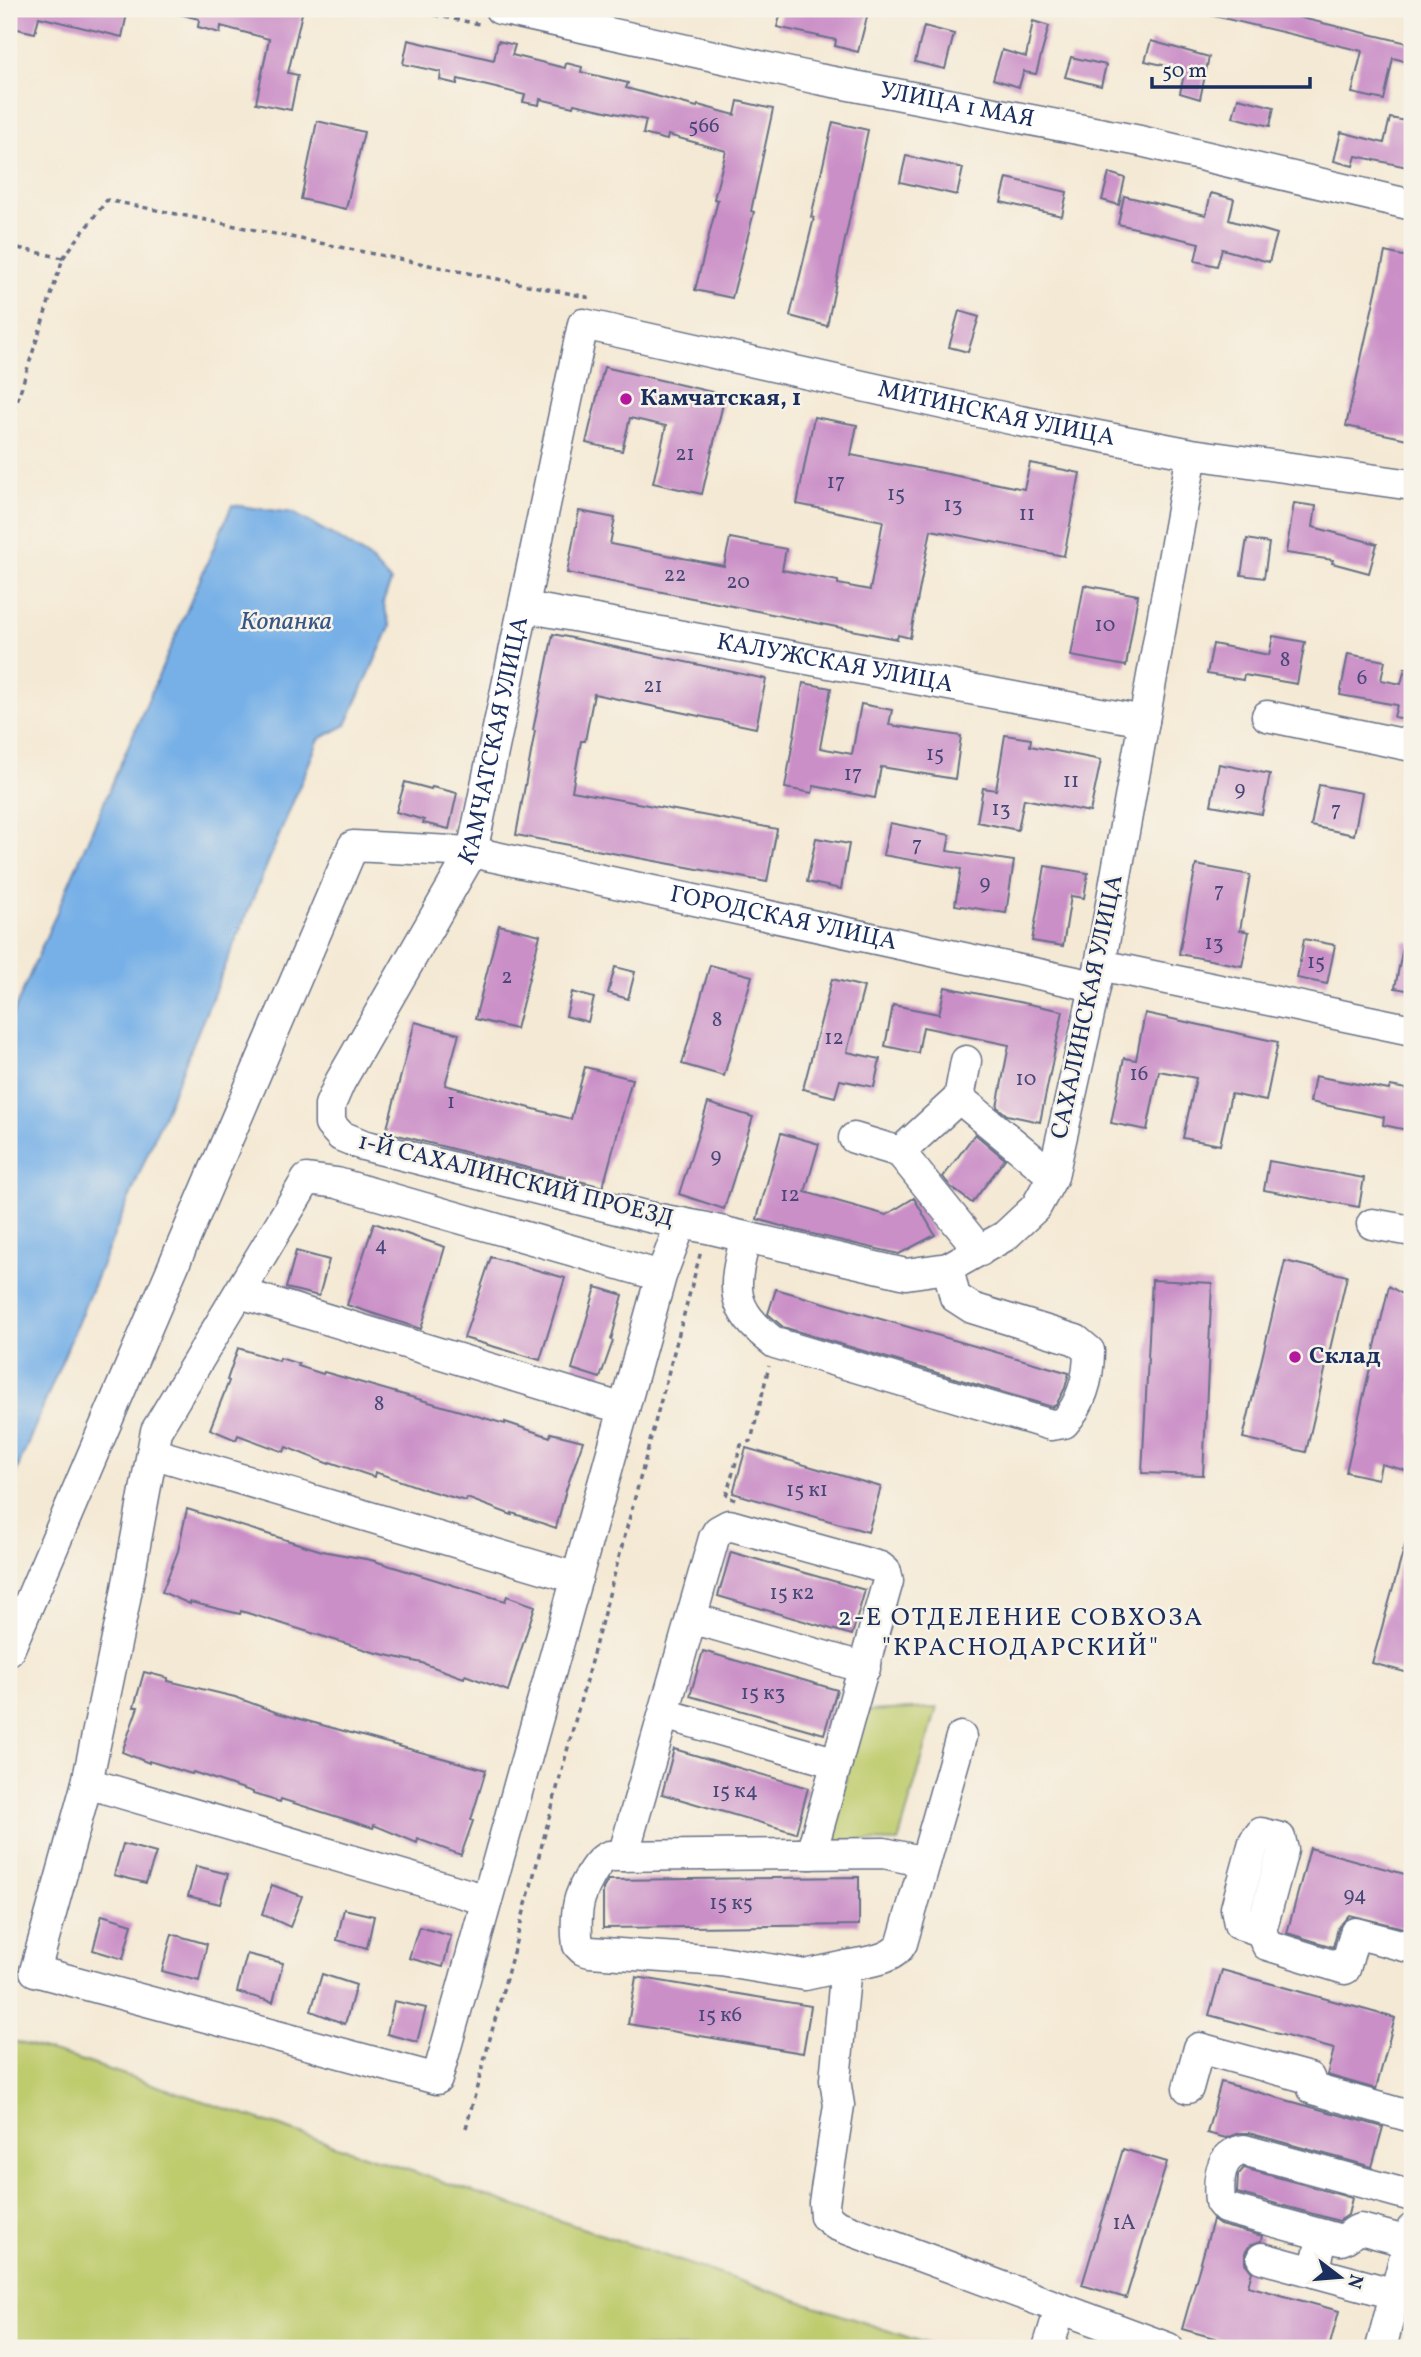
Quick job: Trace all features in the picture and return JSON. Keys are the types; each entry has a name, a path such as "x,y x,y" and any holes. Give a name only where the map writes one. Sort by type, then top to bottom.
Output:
{"street":[{"name":"УЛИЦА 1 МАЯ","path":"500,9 818,79 1140,141 1412,205"},
{"name":"МИТИНСКАЯ УЛИЦА","path":"583,324 1020,421 1192,454 1412,485"},
{"name":"КАМЧАТСКАЯ УЛИЦА","path":"330,1124 330,1105 340,1082 472,852 583,324"},
{"name":"САХАЛИНСКАЯ УЛИЦА","path":"694,1225 906,1274 948,1268 981,1251 1005,1236 1036,1207 1053,1176 1097,976 1192,454"},
{"name":"КАЛУЖСКАЯ УЛИЦА","path":"525,607 1144,721"},
{"path":"1267,716 1412,746"},
{"name":"ГОРОДСКАЯ УЛИЦА","path":"9,1650 353,846 472,852 1097,976 1412,1030"},
{"path":"900,1152 959,1098 966,1060"},
{"path":"959,1098 1053,1176"},
{"name":"1-Й САХАЛИНСКИЙ ПРОЕЗД","path":"330,1124 341,1136 363,1145 638,1214 694,1225"},
{"path":"854,1139 900,1152 981,1251"},
{"path":"661,1276 337,1182 307,1179 156,1431 87,1783 35,1971 438,2079 661,1276 694,1225"},
{"path":"1373,1224 1412,1231"},
{"path":"746,1237 736,1274 737,1294 744,1313 758,1330 775,1343 1051,1424 1064,1423 1077,1409 1089,1369 1089,1351 1076,1340 972,1308 955,1297 948,1268"},
{"path":"240,1293 624,1409"},
{"path":"152,1453 577,1578"},
{"path":"623,1856 714,1538 723,1527 729,1525 880,1567 886,1572 887,1590 811,1854"},
{"path":"691,1618 865,1668"},
{"path":"664,1714 837,1763"},
{"path":"925,1862 884,1853 603,1858 579,1900 578,1945 583,1950 720,1961 805,1975 898,1951 925,1862 961,1737"},
{"path":"87,1783 487,1900"},
{"path":"1261,1931 1267,1945 1345,1969 1354,1933 1412,1948"},
{"path":"846,1966 835,2081 839,2105 824,2203 825,2216 836,2225 1165,2348"},
{"path":"1188,2088 1199,2048 1309,2078 1313,2089 1412,2117"},
{"path":"1381,2348 1410,2235 1360,2229 1352,2231 1347,2238 1340,2239 1225,2208 1220,2202 1219,2179 1227,2157 1236,2151 1244,2150 1412,2196"},
{"path":"1314,2272 1323,2235"},
{"path":"1262,2258 1395,2294"},
{"path":"1048,2348 1060,2309"}],"path":[{"path":"9,426 63,258 107,201 587,297 583,324"},
{"path":"9,246 63,258"},
{"path":"466,2127 694,1225"},
{"path":"729,1525 736,1499 726,1496 741,1445 751,1441 775,1343"}],"green space":[{"path":"937,1708 898,1842 835,1840 830,1834 865,1711"},
{"path":"9,2040 80,2060 940,2348 9,2348"}],"water":[{"name":"Копанка","path":"232,505 293,513 369,558 391,582 383,602 390,627 346,725 319,739 9,1489 9,1023"}],"building":[{"path":"13,9 128,9 122,37 39,17 35,33 9,27"},
{"path":"180,9 303,9 288,73 298,75 291,110 256,103 269,39 221,26 220,33 198,27 199,19 179,14"},
{"path":"782,9 869,9 858,52 835,46 836,40 777,27"},
{"path":"1211,9 1263,9 1412,44 1412,63 1393,58 1384,100 1352,93 1362,51 1210,15"},
{"path":"1033,21 1049,26 1036,74 1024,70 1019,87 993,79 1002,50 1026,57"},
{"path":"924,26 954,34 945,69 915,62"},
{"path":"408,40 494,60 498,41 515,45 512,55 565,68 566,63 582,67 581,72 628,83 626,88 697,107 698,105 735,115 738,101 773,109 751,211 754,212 732,298 695,290 718,200 714,199 726,151 668,135 667,140 643,134 646,120 540,99 539,105 523,102 525,95 458,79 457,84 440,80 441,72 403,64"},
{"path":"1151,41 1209,57 1200,99 1180,93 1185,70 1145,61"},
{"path":"1071,57 1106,65 1101,86 1065,77"},
{"path":"1238,98 1274,107 1270,126 1233,117"},
{"path":"1390,118 1412,122 1412,168 1356,156 1353,166 1334,161 1341,132 1384,143"},
{"path":"317,121 364,132 346,209 301,199"},
{"path":"833,122 868,130 827,326 790,316 814,218 811,217"},
{"path":"906,156 963,168 957,195 900,182"},
{"path":"1109,173 1125,178 1119,205 1102,200"},
{"path":"1007,178 1067,192 1062,216 1001,202"},
{"path":"1211,193 1234,199 1229,220 1277,234 1269,262 1222,249 1217,266 1195,261 1199,243 1118,224 1124,196 1206,215"},
{"path":"1385,252 1412,258 1412,440 1346,426"},
{"path":"959,311 979,317 968,352 949,347"},
{"path":"604,367 725,395 702,494 653,483 666,426 630,418 622,451 586,443"},
{"path":"814,417 857,425 851,455 1024,489 1030,463 1080,473 1064,556 931,530 910,638 898,635 897,639 567,573 579,511 615,518 610,544 724,566 730,538 786,549 782,570 870,590 883,521 797,504"},
{"path":"1294,503 1316,506 1313,527 1377,544 1369,573 1332,563 1333,560 1286,553"},
{"path":"1247,539 1269,543 1264,578 1241,575"},
{"path":"1084,585 1138,595 1126,666 1071,656"},
{"path":"553,634 766,679 756,728 594,694 585,741 581,741 572,791 777,829 767,882 516,835 535,731 533,730"},
{"path":"1273,636 1305,642 1297,684 1244,675 1243,680 1207,674 1213,644 1269,655"},
{"path":"1348,654 1385,661 1381,680 1401,684 1405,668 1412,668 1412,720 1394,717 1397,705 1340,695"},
{"path":"803,683 831,688 820,748 852,754 861,704 892,710 889,725 961,736 955,779 881,767 875,798 814,786 812,793 785,788"},
{"path":"1005,735 1031,739 1030,746 1101,760 1090,812 1024,799 1018,830 977,822 983,788 996,790"},
{"path":"1219,764 1270,774 1262,814 1211,805"},
{"path":"405,782 457,793 449,829 423,823 424,820 396,812"},
{"path":"1319,785 1362,793 1354,835 1311,826"},
{"path":"890,823 950,835 947,851 1014,861 1006,913 955,905 961,869 883,855"},
{"path":"816,838 849,844 841,889 807,882"},
{"path":"1196,865 1250,875 1240,930 1249,932 1242,966 1179,954"},
{"path":"1045,866 1088,873 1084,898 1071,896 1063,946 1032,941"},
{"path":"499,925 540,935 516,1029 475,1019"},
{"path":"1304,939 1335,945 1327,984 1297,978"},
{"path":"1404,941 1412,942 1412,991 1395,988"},
{"path":"710,965 752,976 724,1076 682,1064"},
{"path":"615,967 635,972 628,999 608,993"},
{"path":"832,979 864,987 847,1052 880,1059 874,1087 840,1080 835,1097 803,1089"},
{"path":"945,987 1063,1011 1040,1122 1007,1115 997,1107 1009,1045 923,1027 918,1053 885,1046 893,1005 939,1014"},
{"path":"572,992 594,998 588,1022 566,1016"},
{"path":"1145,1013 1278,1042 1266,1101 1231,1094 1220,1145 1183,1138 1196,1078 1159,1071 1147,1130 1111,1123 1124,1058 1136,1060"},
{"path":"415,1022 459,1034 445,1085 571,1119 585,1067 632,1079 603,1187 386,1132"},
{"path":"1315,1076 1389,1090 1390,1086 1412,1090 1412,1131 1383,1125 1384,1117 1310,1102"},
{"path":"708,1103 753,1117 724,1209 679,1194"},
{"path":"781,1133 819,1144 805,1192 886,1215 914,1198 935,1235 899,1254 757,1219"},
{"path":"975,1134 1005,1159 972,1203 951,1187 943,1177"},
{"path":"1269,1161 1364,1178 1359,1207 1264,1190"},
{"path":"374,1223 445,1247 421,1329 347,1305"},
{"path":"296,1251 329,1260 319,1296 286,1288"},
{"path":"491,1257 565,1278 540,1360 464,1338"},
{"name":"Склад","path":"1285,1261 1347,1276 1306,1452 1243,1438"},
{"path":"1152,1280 1212,1283 1203,1475 1142,1473"},
{"path":"1389,1286 1412,1300 1412,1472 1381,1464 1378,1479 1346,1472"},
{"path":"596,1287 623,1295 611,1340 613,1341 600,1378 572,1369"},
{"path":"776,1289 1069,1373 1065,1388 1056,1405 1052,1407 783,1327 768,1314"},
{"path":"238,1348 550,1437 551,1433 583,1441 556,1528 467,1498 466,1501 430,1491 375,1472 374,1477 330,1462 329,1464 286,1447 284,1452 238,1435 236,1440 210,1429 229,1381 227,1380"},
{"path":"746,1448 881,1487 868,1532 733,1493"},
{"path":"187,1509 322,1551 371,1560 505,1601 507,1596 535,1606 508,1691 465,1675 464,1678 422,1663 373,1652 241,1611 240,1614 190,1604 162,1592 178,1551"},
{"path":"1407,1538 1412,1539 1412,1674 1372,1663"},
{"path":"731,1552 865,1590 852,1635 718,1596"},
{"path":"703,1651 837,1690 824,1734 690,1696"},
{"path":"144,1672 168,1678 168,1681 235,1697 278,1713 486,1770 461,1855 418,1839 417,1843 374,1825 373,1828 281,1799 280,1802 193,1772 192,1774 149,1763 122,1752 138,1707 134,1707"},
{"path":"674,1749 808,1788 796,1833 662,1794"},
{"path":"123,1844 156,1853 146,1883 114,1875"},
{"path":"1310,1848 1412,1876 1412,1930 1349,1915 1338,1928 1333,1947 1287,1933"},
{"path":"196,1866 228,1874 220,1904 188,1896"},
{"path":"859,1877 859,1925 603,1928 603,1889 608,1880"},
{"path":"272,1885 302,1896 290,1927 262,1914"},
{"path":"344,1909 374,1916 367,1948 337,1940"},
{"path":"102,1915 132,1924 123,1959 93,1950"},
{"path":"419,1927 451,1936 443,1967 409,1958"},
{"path":"172,1934 207,1944 199,1981 162,1971"},
{"path":"247,1954 283,1963 273,2002 237,1992"},
{"path":"1222,1970 1395,2018 1376,2089 1327,2075 1334,2049 1209,2015"},
{"path":"322,1974 356,1985 345,2024 311,2011"},
{"path":"636,1977 811,2006 803,2053 628,2024"},
{"path":"394,2001 426,2008 417,2042 387,2034"},
{"path":"1221,2082 1383,2127 1372,2167 1249,2133 1239,2133 1226,2138 1207,2133"},
{"path":"1123,2149 1167,2162 1126,2298 1082,2285"},
{"path":"1244,2168 1352,2198 1348,2215 1339,2221 1237,2193 1238,2175"},
{"path":"1213,2220 1220,2225 1262,2236 1261,2241 1250,2245 1245,2253 1245,2263 1252,2272 1248,2286 1339,2311 1329,2348 1250,2348 1182,2329"}],"place":[{"name":"Камчатская, 1","path":"626,399"},
{"name":"Склад","path":"1295,1357"}],"district":[{"name":"2-Е ОТДЕЛЕНИЕ СОВХОЗА \"КРАСНОДАРСКИЙ\"","path":"1021,1633"}]}
